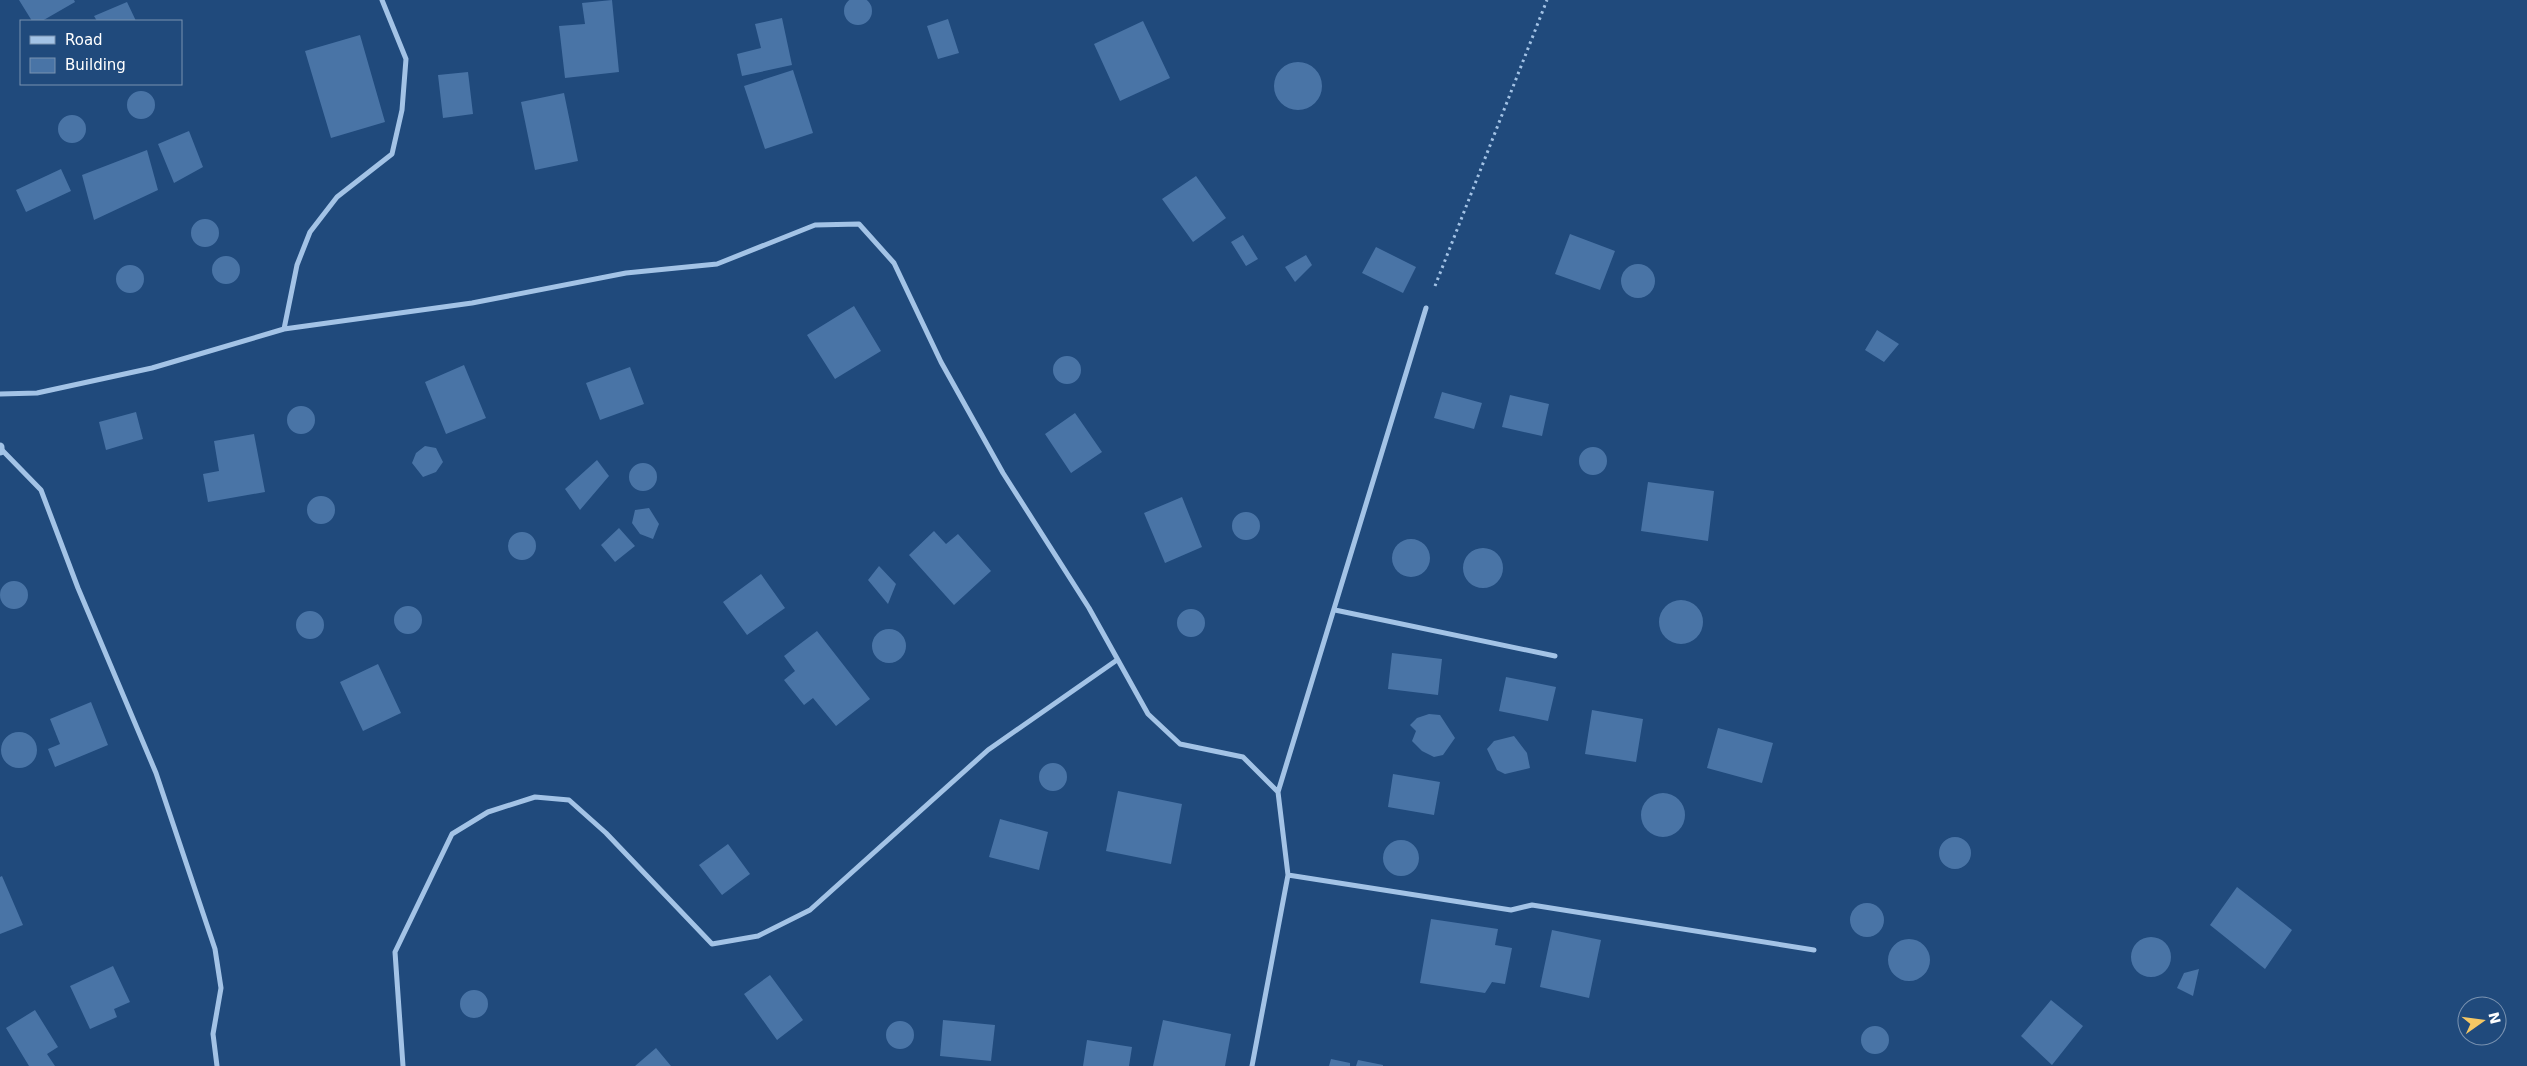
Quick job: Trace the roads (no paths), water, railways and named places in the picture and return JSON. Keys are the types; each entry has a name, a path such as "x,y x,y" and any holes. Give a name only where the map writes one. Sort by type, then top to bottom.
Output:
{"street":[{"path":"284,329 297,265 310,232 336,197 392,154 402,110 406,59 382,0"},
{"path":"0,394 37,393 152,368 284,329 472,303 626,273 718,264 815,226 859,224 894,263 942,362 1003,473 1089,608 1148,714 1180,744 1243,757 1278,792"},
{"path":"1252,1066 1288,875 1278,792 1426,308"},
{"path":"0,449 41,490 78,588 156,772 215,949 221,988 213,1034 217,1066"},
{"path":"1335,610 1555,656"},
{"path":"403,1066 396,952 452,834 488,812 536,797 569,800 606,833 712,944 758,936 810,910 988,750 1118,660"},
{"path":"1288,875 1511,910 1532,905 1814,950"}]}
